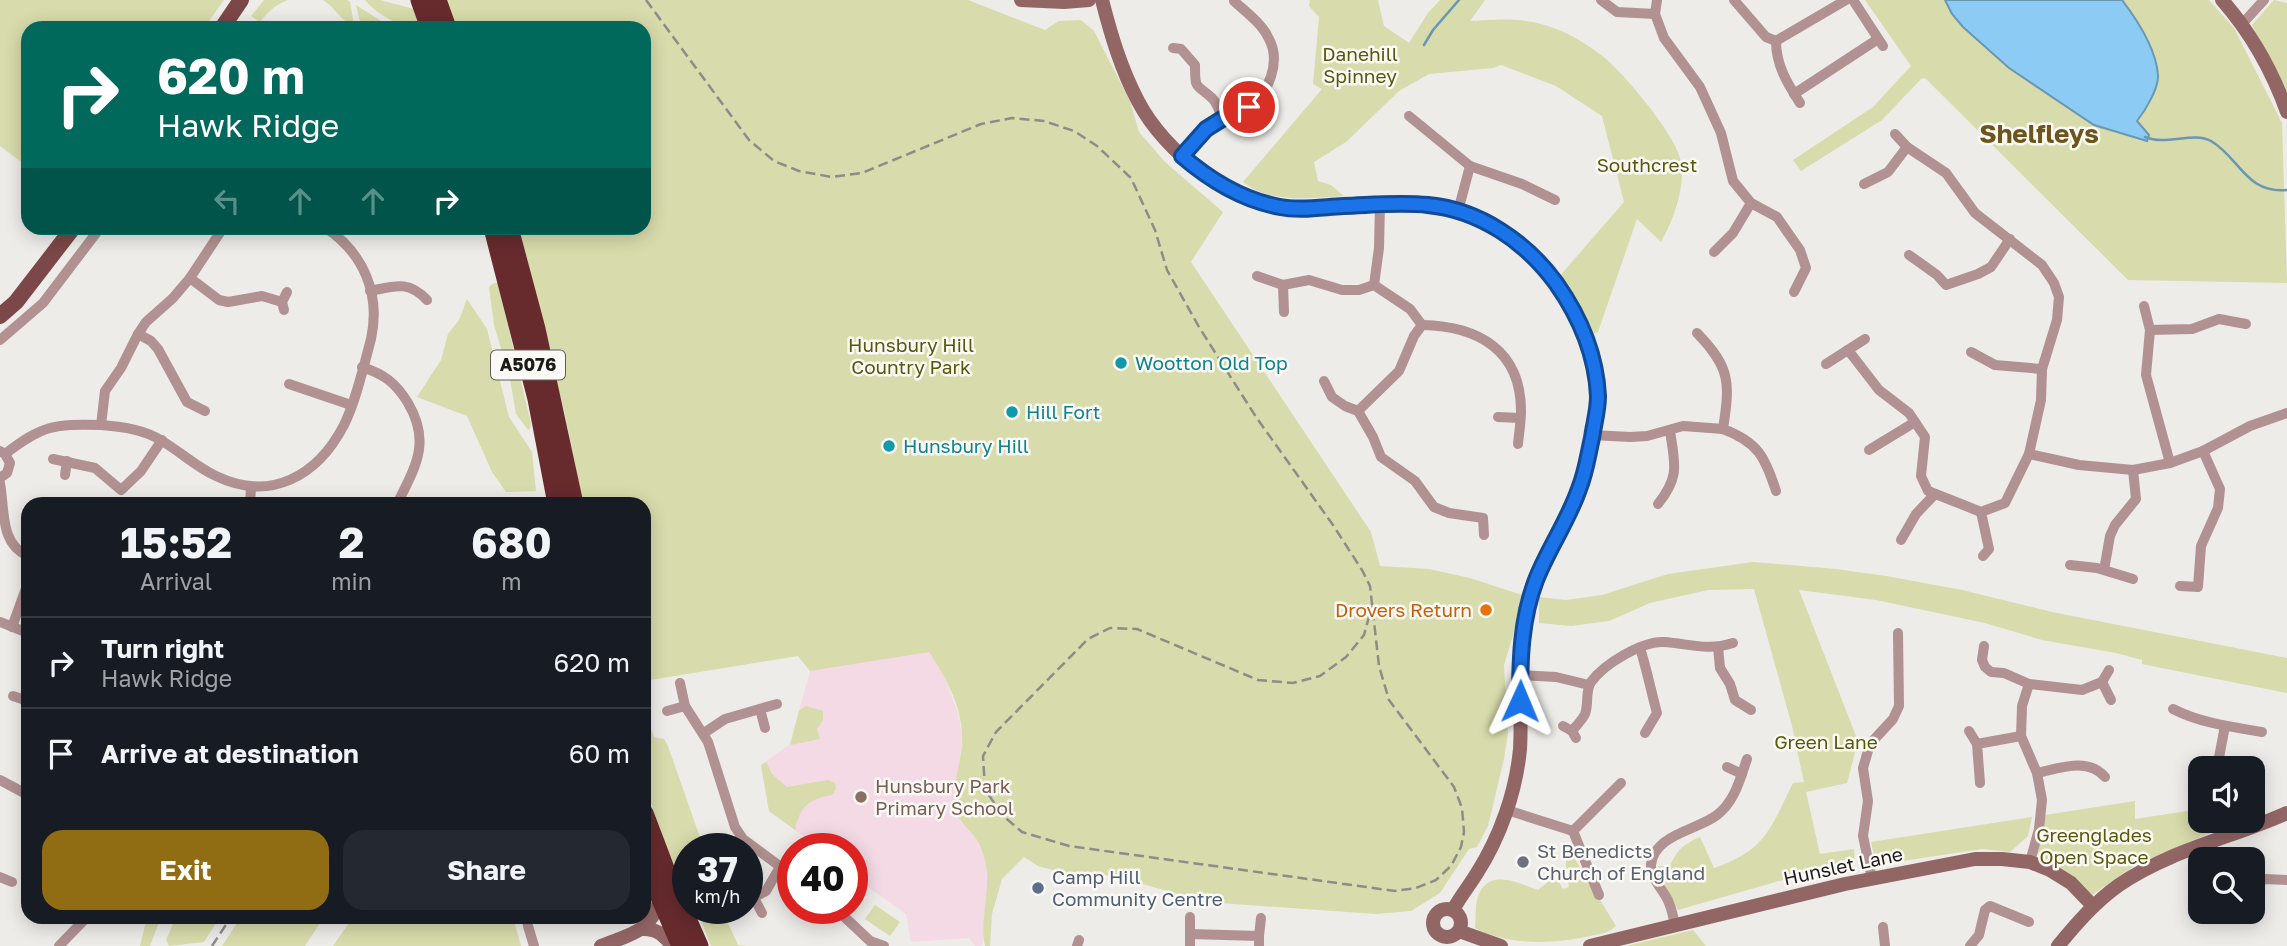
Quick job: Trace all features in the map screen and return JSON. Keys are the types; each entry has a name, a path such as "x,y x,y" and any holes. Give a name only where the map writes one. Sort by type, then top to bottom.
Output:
{"highway":[{"path":"419,0 427,21"},
{"path":"437,0 444,21"},
{"name":"A5076","path":"494,235 537,399 556,497"},
{"name":"A5076","path":"511,235 540,342 573,497"},
{"path":"651,831 680,906 699,946"},
{"path":"651,877 681,946"}],"main road":[{"path":"227,21 241,0"},
{"path":"0,316 16,302 68,235"}],"street":[{"path":"1021,0 1089,0"},
{"path":"1102,0 1113,46 1139,104 1182,156 1205,175 1255,201 1281,207 1431,205 1484,221 1527,251 1548,272 1581,324 1595,371 1597,418 1588,462 1579,490 1536,580 1527,607 1520,675 1520,750 1507,810 1478,872 1453,910"},
{"path":"1601,0 1617,12 1655,14"},
{"path":"1657,0 1655,14 1664,38 1700,87 1721,133 1733,181 1751,203 1777,217 1800,250 1806,268 1794,292"},
{"path":"1734,0 1766,37 1776,41"},
{"path":"1776,41 1846,0"},
{"path":"1776,41 1784,80 1797,98 1880,42 1853,0"},
{"path":"2222,0 2242,23 2277,85 2287,112"},
{"path":"2242,23 2264,0"},
{"path":"1182,156 1206,129 1249,107 1262,96 1270,81 1273,46 1268,35 1240,2"},
{"path":"1180,45 1195,65 1195,80 1199,90 1214,99 1222,119"},
{"path":"1409,116 1470,166 1522,184 1555,200"},
{"path":"1848,350 1879,390 1909,414 1925,437 1921,476 1928,491 1980,512 2005,503 2029,454 2041,400 2042,369 2057,320 2059,297 2054,283 2042,265 1975,214 1947,173 1907,147 1895,134"},
{"path":"1864,184 1888,172 1907,147"},
{"path":"1458,211 1470,166"},
{"path":"1714,252 1733,233 1751,203"},
{"path":"1374,285 1380,248 1380,204"},
{"path":"0,340 43,303 95,235"},
{"path":"101,425 106,391 138,334 190,278 218,235"},
{"path":"21,553 11,548 4,534 0,481 10,468 8,458 3,452 40,430 57,426 101,425 125,427 147,433 162,440 199,468 229,482 251,488 271,487 288,481 317,462 337,436 351,405 373,326 369,278 349,247 334,235"},
{"path":"1909,255 1946,285 1991,267 2010,239"},
{"path":"56,250 73,263"},
{"path":"1257,276 1283,285 1309,280 1342,290 1374,285 1410,309 1422,324 1458,328 1475,334 1496,349 1513,369 1520,418 1518,444"},
{"path":"190,278 219,300 228,302 262,296 284,302"},
{"path":"370,292 399,285 423,295 429,282"},
{"path":"1283,285 1283,312"},
{"path":"2144,306 2150,330 2146,375 2170,463"},
{"path":"2150,330 2192,328 2219,319 2246,324"},
{"path":"1358,411 1399,371 1413,336 1422,324"},
{"path":"138,334 151,341 158,349 187,402 205,411"},
{"path":"1698,334 1713,349 1728,378 1728,400 1723,429"},
{"path":"1826,365 1865,339"},
{"path":"1971,352 1995,365 2042,369"},
{"path":"362,367 390,379 400,390 420,428 419,449 400,497"},
{"path":"1324,381 1332,397 1358,411 1381,457 1415,481 1434,507 1449,513 1483,518 1484,535"},
{"path":"287,384 351,405"},
{"path":"2029,454 2078,465 2133,470 2170,463 2203,451 2250,426 2287,413"},
{"path":"1498,417 1520,418"},
{"path":"1868,450 1915,422"},
{"path":"1592,435 1630,437 1670,431 1683,426 1723,429 1744,437 1767,461 1776,491"},
{"path":"1658,504 1671,487 1675,468 1670,431"},
{"path":"115,497 141,471 162,440"},
{"path":"2180,586 2198,587 2202,546 2218,508 2220,489 2203,451"},
{"path":"53,459 94,468 121,490"},
{"path":"65,475 67,461"},
{"path":"2104,569 2110,536 2115,525 2136,499 2133,470"},
{"path":"250,497 251,488"},
{"path":"1901,540 1916,514 1935,494"},
{"path":"1980,512 1989,550 1983,556"},
{"path":"2070,565 2104,569 2133,579"},
{"path":"12,627 21,602"},
{"path":"0,622 21,630"},
{"path":"1872,879 1863,836 1868,801 1863,768 1870,744 1893,719 1899,706 1898,633"},
{"path":"1571,732 1585,714 1589,685 1609,663 1640,648 1661,642 1695,647 1718,647 1733,643"},
{"path":"1984,646 1982,660 1985,667 1991,672 2004,673 2029,684 2082,690 2102,682 2109,670"},
{"path":"1718,647 1720,668 1730,684 1730,703 1751,710"},
{"path":"1640,648 1657,713 1645,733"},
{"path":"1520,675 1556,677 1589,685"},
{"path":"2102,682 2110,700"},
{"path":"680,684 685,706 704,733 714,758 735,827 743,839 777,865"},
{"path":"2029,684 2022,706 2021,736 2037,773 2042,800 2030,862"},
{"path":"13,696 21,698"},
{"path":"704,733 725,719 777,704"},
{"path":"667,711 685,706"},
{"path":"760,709 765,727"},
{"path":"2173,709 2225,726 2262,732"},
{"path":"1657,713 1670,714"},
{"path":"2219,756 2225,726"},
{"path":"1969,731 1977,744 1980,783"},
{"path":"1977,744 2021,736"},
{"path":"1675,924 1669,904 1651,867 1653,858 1663,844 1718,814 1737,790 1747,758"},
{"path":"2037,773 2079,764 2102,773 2110,764"},
{"path":"1727,767 1742,774"},
{"path":"0,780 21,790"},
{"path":"1573,831 1621,783"},
{"path":"1507,810 1573,831"},
{"path":"2265,818 2287,813"},
{"path":"1573,831 1599,895"},
{"path":"2058,946 2093,906 2118,886 2148,867 2192,848 2217,833"},
{"name":"Hunslet Lane","path":"1590,946 1872,879 1975,859 2030,862 2071,883 2093,906"},
{"path":"763,893 777,872"},
{"path":"0,877 12,882"},
{"path":"2265,879 2287,880"},
{"path":"651,921 660,899"},
{"path":"1970,946 1979,935 1985,910 1990,906 2029,922"},
{"path":"1444,909 1453,910 1460,917 1459,931 1440,941 1435,930 1434,917 1444,909"},
{"path":"1190,917 1190,946"},
{"path":"1190,934 1259,941 1261,918"},
{"path":"58,946 79,924"},
{"path":"528,924 534,946"},
{"path":"601,946 647,924"},
{"path":"852,924 870,940 884,946"},
{"path":"1883,927 1885,946"},
{"path":"641,929 661,933 673,946"},
{"path":"1459,931 1501,946"}],"shaded area":[{"name":"Hunsbury Park Primary School","path":"929,651 944,675 959,717 962,737 955,807 961,823 979,842 986,863 988,891 981,946 975,946 969,938 911,942 906,914 868,887 868,833 799,833 769,811 761,765 790,744 810,671"}],"green space":[{"path":"0,0 224,0 209,21 21,21 21,162 0,146"},
{"path":"264,0 288,0 273,9 261,21 251,16"},
{"path":"323,0 350,2 353,21 345,20"},
{"path":"365,0 380,0 414,9 418,21 393,21 376,11"},
{"name":"Hunsbury Hill Country Park","path":"445,0 968,0 1045,30 1059,21 1081,20 1094,31 1130,101 1139,132 1165,162 1223,212 1191,262 1371,532 1380,566 1429,569 1470,578 1525,596 1504,665 1508,733 1488,826 1477,847 1469,849 1440,893 1411,911 1376,914 1205,902 1115,876 1060,872 1038,866 1024,857 1002,879 992,914 990,946 985,946 985,860 981,847 958,816 955,805 962,745 959,714 941,671 929,652 810,671 798,656 651,680 651,497 582,497 565,415 518,235 651,235 651,21 452,21"},
{"path":"1310,0 1378,0 1384,26 1409,43 1428,13 1440,0 1485,0 1470,21 1526,21 1559,30 1583,42 1605,58 1635,90 1674,144 1681,166 1681,188 1671,222 1661,242 1637,219 1598,332 1593,334 1569,290 1558,278 1624,202 1602,116 1556,86 1501,65 1429,74 1399,91 1346,142 1314,162 1318,181 1331,185 1344,196 1278,197 1254,189 1243,182 1322,89 1313,84 1319,17 1309,6"},
{"path":"1865,0 2209,0 2234,28 2282,123 2287,283 2128,280 1925,78 1882,120 1801,171 1793,160 1873,107 1911,66"},
{"path":"2274,0 2287,3 2287,93 2252,25"},
{"path":"356,5 381,21 360,21"},
{"path":"498,283 531,424 528,430 516,414 510,379 494,325 489,287"},
{"path":"467,299 487,329 509,417 532,452 536,491 506,492 492,472 467,416 417,397 441,360 448,334 459,320"},
{"name":"Green Lane","path":"1753,562 1886,576 2287,658 2287,693 2142,664 2142,660 2116,653 2042,640 1985,623 1876,600 1799,590 1858,741 1847,783 1806,792 1820,854 1854,849 1855,864 1821,869 1678,910 1660,876 1658,866 1670,867 1681,848 1700,837 1714,868 1745,854 1772,825 1793,783 1804,782 1792,726 1754,589 1708,590 1650,603 1609,621 1571,626 1539,623 1539,597 1566,600 1602,595 1668,574"},
{"path":"806,706 823,711 823,720 817,729 820,739 790,745 799,711"},
{"path":"651,729 654,737 664,739 668,746 698,833 672,833 672,859 651,804"},
{"path":"766,762 772,774 787,787 828,780 835,783 836,789 832,795 806,805 795,830 769,811 761,765"},
{"name":"Greenglades Open Space","path":"2135,801 2135,819 2188,811 2188,833 2210,833 2137,864 2092,895 2069,875 2043,861 2038,854 2045,815"},
{"name":"Greenglades Open Space","path":"2032,817 2028,836 2010,852 1982,849 1889,863 1875,859 1871,842"},
{"path":"1573,856 1616,926 1601,934 1546,942 1517,941 1475,928 1477,900 1487,883 1494,880 1511,881 1538,890 1549,881 1558,880 1563,889 1569,887 1566,857"},
{"path":"875,905 900,922 890,936 868,921 868,915"},
{"path":"145,924 158,924 150,946 140,946"},
{"path":"173,924 216,924 204,942 169,946 166,940"},
{"path":"236,924 319,924 305,946 222,946"},
{"path":"348,924 515,924 521,946 333,946"},
{"path":"702,924 728,924 738,945 746,946 711,946"},
{"path":"1693,930 1706,946 1626,946"}],"water":[{"path":"1945,0 2122,0 2145,35 2157,65 2156,86 2137,121 2149,135 2147,141 2094,125 2009,68 1963,27"}],"waterway":[{"path":"1424,45 1433,30 1459,0"},
{"path":"2145,137 2162,140 2204,138 2221,148 2253,181 2273,190 2287,190"}],"railway":[{"path":"646,0 749,140 774,161 799,171 832,177 862,173 981,124 1012,118 1044,121 1074,131 1097,146 1131,178 1155,230 1167,270 1199,327 1256,417 1362,570 1370,586 1379,666 1389,700 1454,787 1462,808 1464,832 1461,847 1451,866 1436,880 1416,888 1395,891 1069,846 1022,832 1002,815 985,789 983,756 996,732 1088,639 1110,628 1137,629 1258,680 1293,683 1320,676 1346,657 1364,635 1372,606"},
{"path":"212,946 226,924"}],"place":[{"name":"Wootton Old Top","path":"1121,363"},
{"name":"Hill Fort","path":"1012,412"},
{"name":"Hunsbury Hill","path":"889,446"},
{"name":"Drovers Return","path":"1486,610"},
{"name":"Hunsbury Park Primary School","path":"861,797"},
{"name":"St Benedicts Church of England","path":"1523,862"},
{"name":"Camp Hill Community Centre","path":"1038,888"}],"district":[{"name":"Shelfleys","path":"2039,134"}],"route":[{"path":"1249,107 1206,129 1182,156 1228,189 1255,201 1281,207 1431,205 1484,221 1507,235 1548,272 1581,324 1595,371 1597,418 1579,490 1536,580 1527,607 1523,631 1520,701"}],"park label":[{"name":"Danehill Spinney","path":"1360,65"},
{"name":"Southcrest","path":"1647,165"}]}
